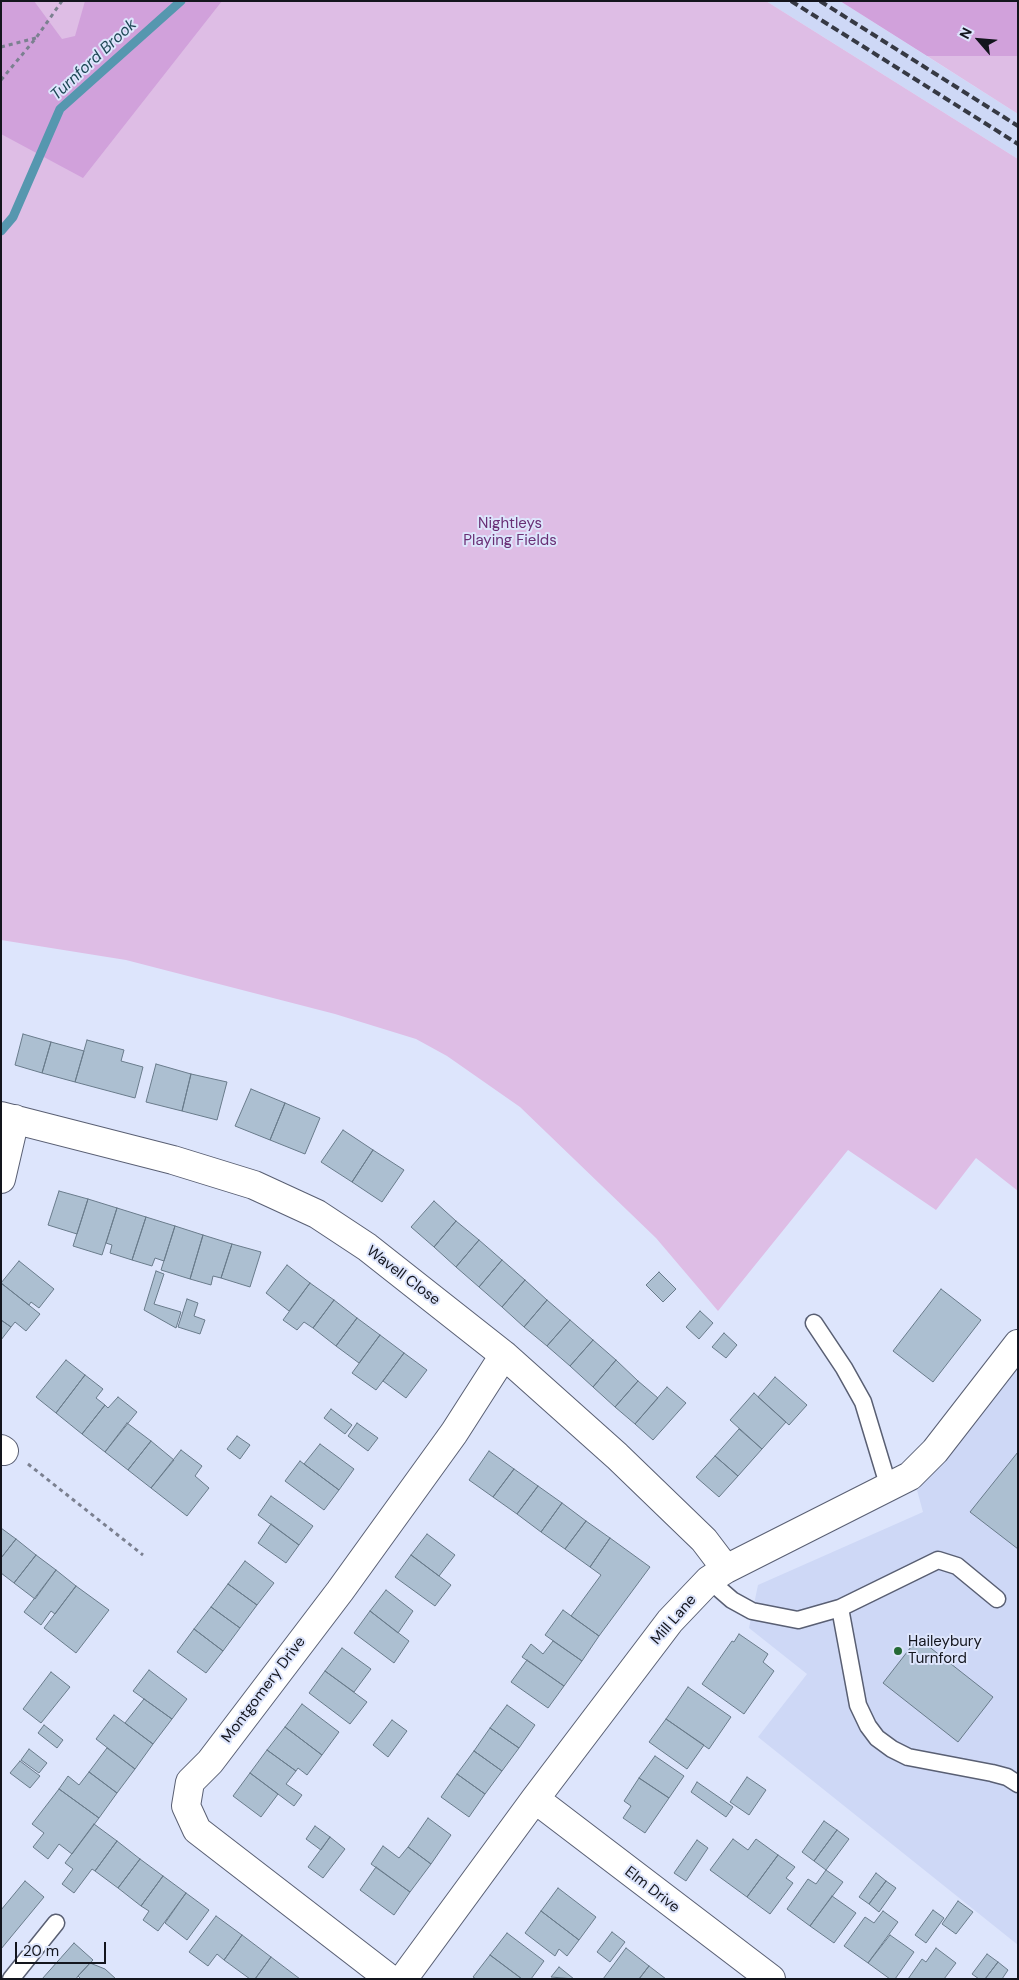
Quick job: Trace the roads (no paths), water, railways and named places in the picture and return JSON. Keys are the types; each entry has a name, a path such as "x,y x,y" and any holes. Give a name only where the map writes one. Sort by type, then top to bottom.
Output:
{"street":[{"path":"1,1179 8,1117"},
{"name":"Wavell Close","path":"8,1117 173,1160 254,1185 317,1214 367,1247 504,1355 617,1456 704,1540 718,1575"},
{"name":"Mill Lane","path":"403,1979 535,1799 670,1621 718,1575 910,1476 935,1451 1018,1344"},
{"name":"Montgomery Drive","path":"390,1979 197,1830 186,1806 190,1782 210,1762 340,1591 448,1441 504,1355"},
{"name":"Elm Drive","path":"535,1799 771,1979"}],"lane":[{"path":"814,1323 844,1368 863,1402 889,1488"},
{"path":"718,1575 732,1600 752,1611 798,1620 840,1608 938,1560 957,1566 997,1599"},
{"path":"840,1608 858,1705 868,1726 878,1738 892,1749 908,1757 992,1772 1007,1777 1018,1784"},
{"path":"12,1979 56,1923"}],"waterway":[{"name":"Turnford Brook","path":"1,231 13,217 60,109 181,1"}],"railway":[{"path":"791,1 1018,144"},
{"path":"820,1 1018,126"}],"place":[{"name":"Haileybury Turnford","path":"898,1651"}],"park label":[{"name":"Nightleys Playing Fields","path":"510,532"}]}
